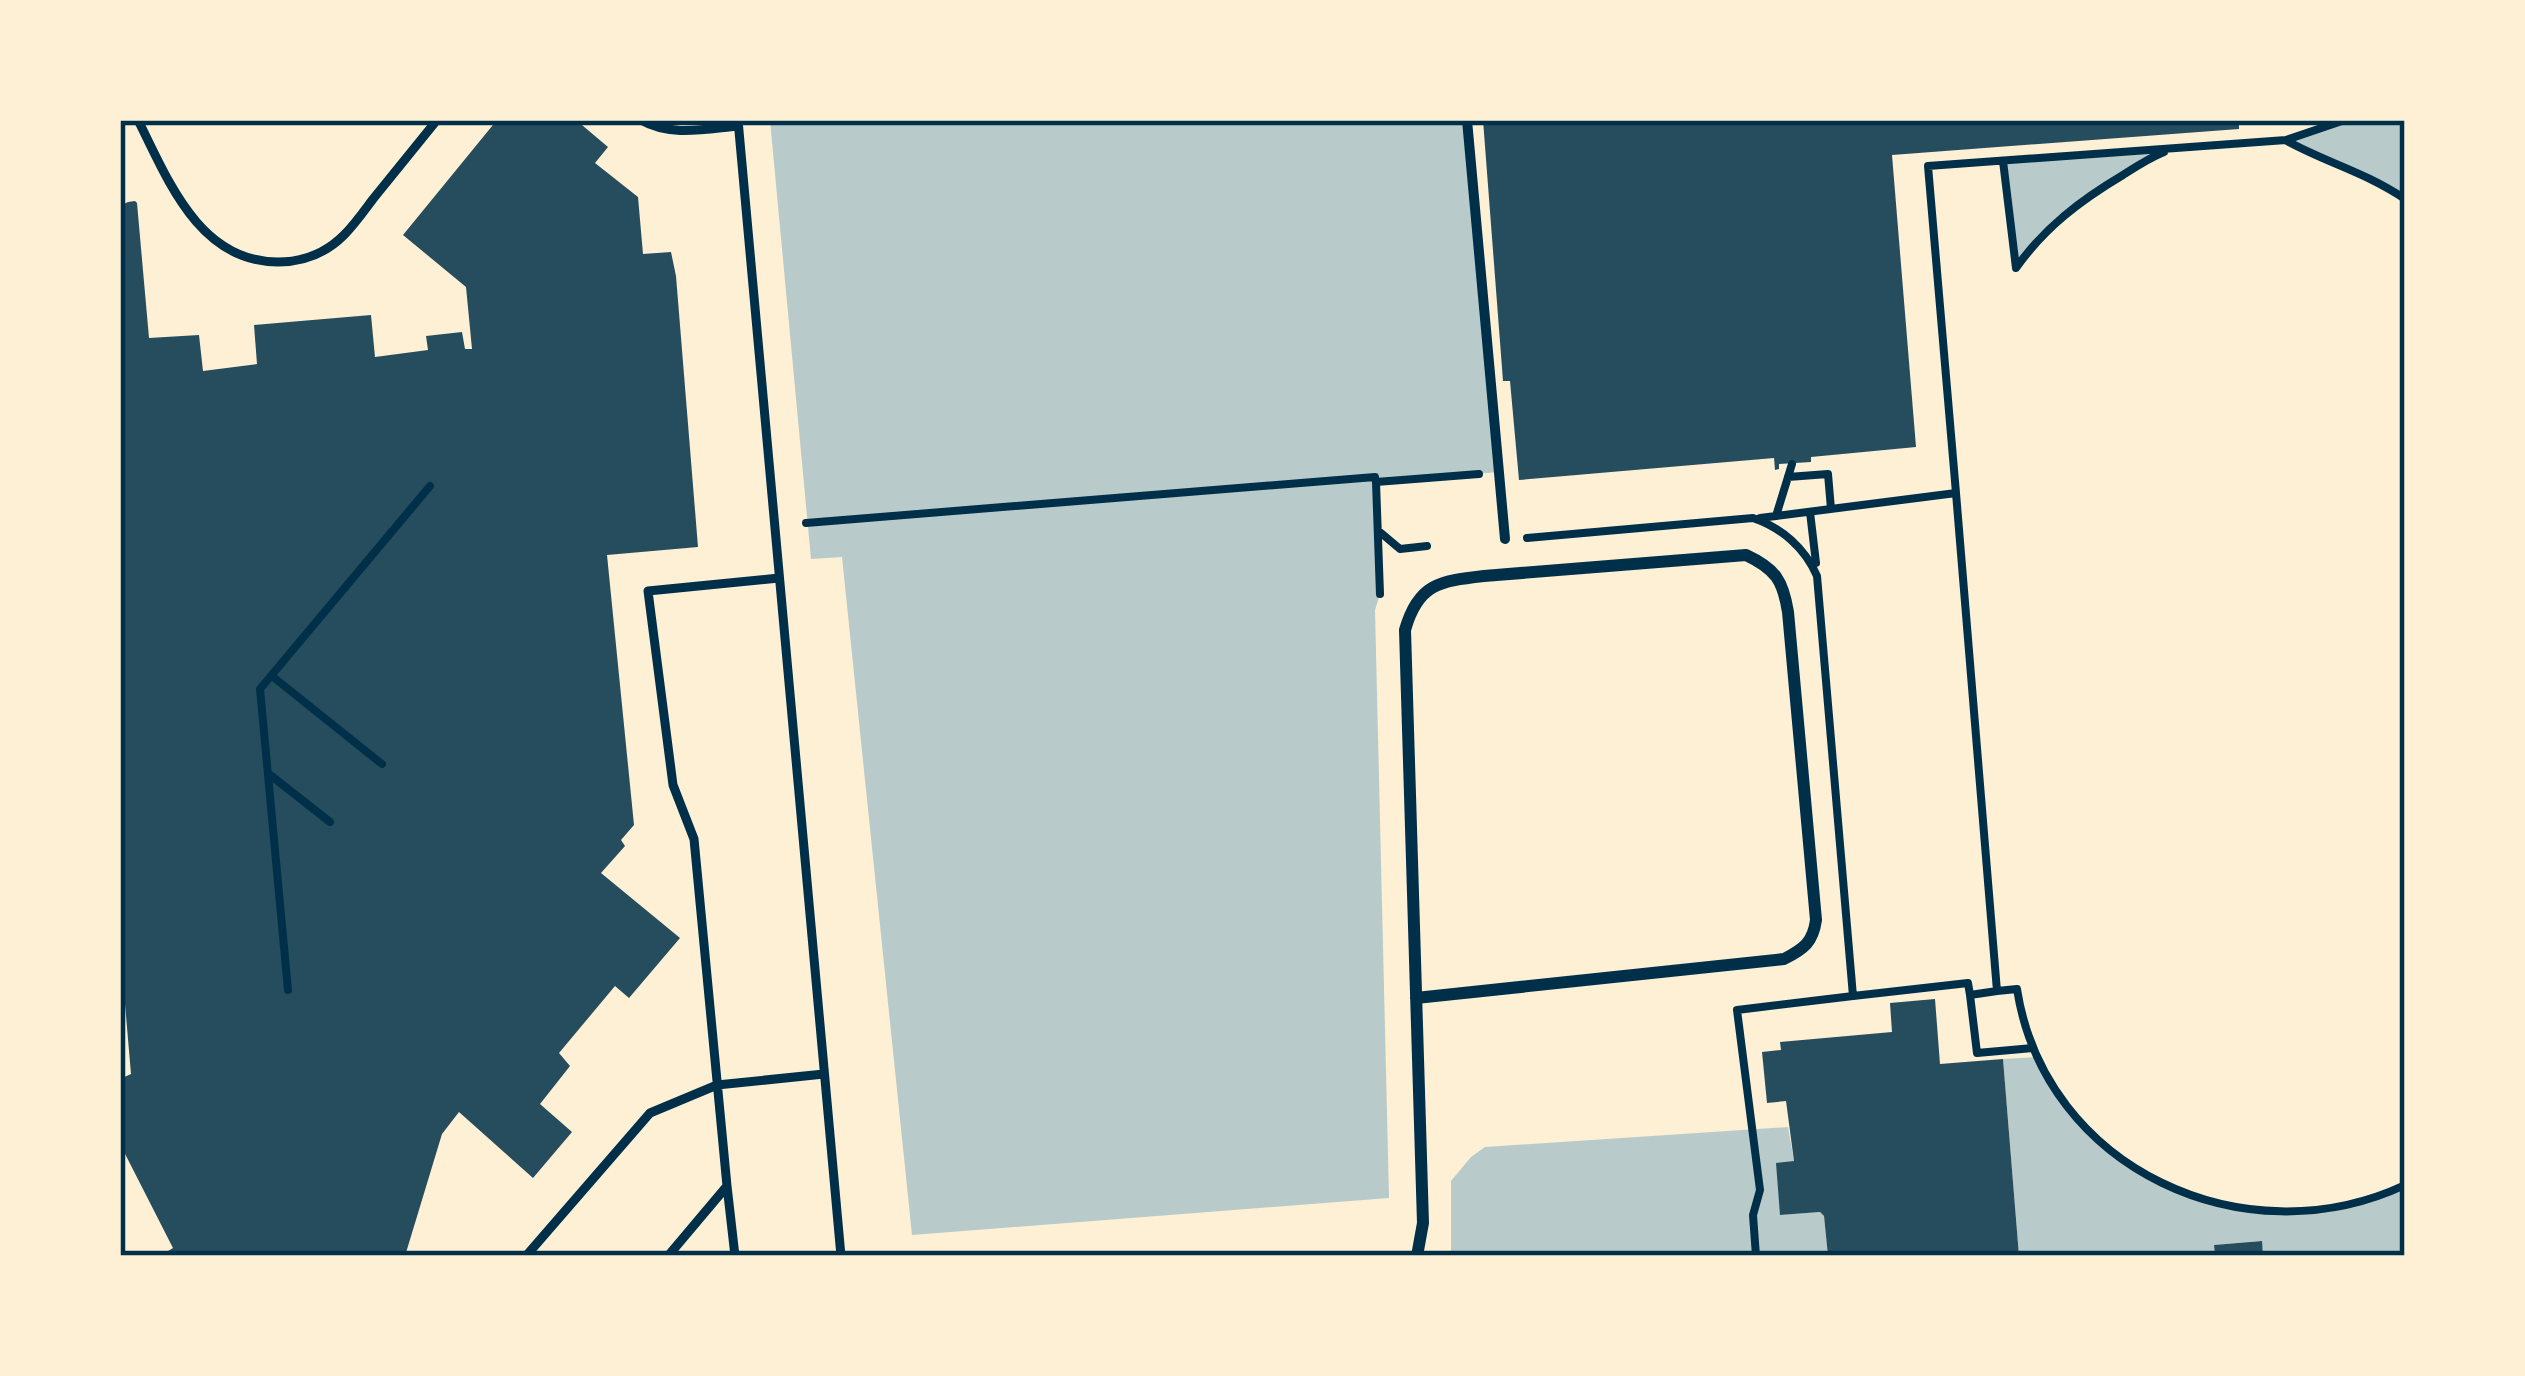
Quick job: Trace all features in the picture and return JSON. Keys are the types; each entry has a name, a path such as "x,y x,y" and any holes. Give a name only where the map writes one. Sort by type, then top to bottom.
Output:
{"street":[{"path":"1467,120 1505,539"},
{"path":"1416,998 1784,959 1803,950 1813,937 1816,920 1788,613 1785,590 1776,574 1746,555 1507,574 1454,579 1412,603 1405,630 1414,911 1416,998 1423,1223 1417,1256"}],"lane":[{"path":"138,120 189,215 213,240 263,262 295,262 320,255 344,236 437,120"},
{"path":"641,120 674,131 738,123 841,1256"},
{"path":"735,1256 694,838 673,785 648,591 779,578"},
{"path":"526,1256 650,1113 718,1085 824,1074"},
{"path":"668,1256 727,1186"}],"path":[{"path":"1997,991 1928,166 2286,140 2342,121 2405,120"},
{"path":"2286,140 2367,176 2405,200"},
{"path":"2003,161 2016,268 2033,243 2062,216 2140,163 2180,147"},
{"path":"1776,516 1792,464"},
{"path":"1376,482 1499,472"},
{"path":"1788,477 1828,474 1831,508"},
{"path":"806,524 1375,477 1380,593"},
{"path":"288,990 260,689 430,486"},
{"path":"1505,539 1776,516 1956,493"},
{"path":"1810,512 1853,996"},
{"path":"1753,518 1797,545 1817,576"},
{"path":"1378,528 1400,549 1427,546"},
{"path":"272,676 382,764"},
{"path":"268,773 331,822"},
{"path":"1756,1256 1753,1215 1760,1190 1738,1010 1968,983 1977,1053 2033,1048"},
{"path":"1970,995 2017,989 2033,1048 2066,1104 2097,1139 2146,1174 2191,1196 2285,1214 2361,1203 2405,1185"}],"shaded area":[{"path":"770,120 1467,120 1499,472 1377,482 1380,594 1375,610 1389,1198 912,1235 842,557 811,559"},
{"path":"2405,120 2405,199 2286,140 2342,121"},
{"path":"2180,147 2158,154 2062,216 2016,268 2003,161"},
{"path":"2037,1057 2082,1124 2146,1175 2214,1203 2311,1211 2405,1185 2405,1256 2264,1256 2261,1241 2214,1245 2215,1255 2207,1256 2019,1256 2003,1059"},
{"path":"1788,1127 1794,1161 1780,1215 1820,1212 1828,1256 1451,1256 1451,1181 1485,1147"}],"building":[{"path":"497,120 576,120 608,147 595,163 638,197 643,254 671,252 698,547 607,555 634,825 621,840 625,846 601,873 680,938 629,998 615,986 559,1053 570,1066 540,1104 572,1132 533,1178 459,1112 442,1134 405,1256 160,1256 173,1248 120,1144 120,1079 131,1074 125,1004 120,1005 120,206 137,203 149,338 199,335 203,371 257,364 254,325 371,315 375,357 428,350 426,336 462,332 465,349 472,349 466,287 403,235"},
{"path":"1483,120 2239,120 2239,129 1892,155 1916,447 1811,457 1811,462 1779,464 1775,470 1774,458 1519,480 1510,381 1503,381"},
{"path":"1935,999 1940,1064 2003,1059 2019,1256 1828,1256 1820,1212 1780,1215 1776,1163 1794,1161 1786,1101 1767,1103 1762,1052 1781,1050 1780,1042 1892,1032 1890,1003"},
{"path":"2262,1241 2263,1256 2215,1256 2214,1245"}]}
